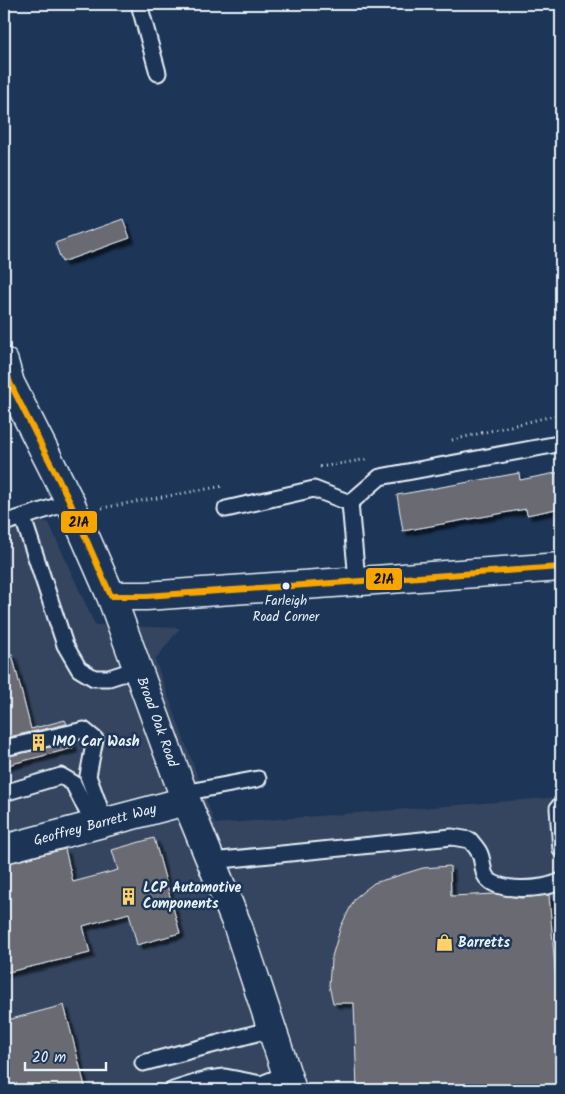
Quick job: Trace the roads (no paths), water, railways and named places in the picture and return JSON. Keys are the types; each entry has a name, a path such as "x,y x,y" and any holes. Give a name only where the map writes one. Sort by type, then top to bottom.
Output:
{"street":[{"name":"Broad Oak Road","path":"4,362 10,383 70,502 111,596 185,797 238,927 290,1082"},
{"path":"111,596 146,596 561,567"},
{"name":"Geoffrey Barrett Way","path":"4,849 100,824 185,797"}],"lane":[{"path":"139,4 158,73"},
{"path":"350,503 380,477 558,444 561,446"},
{"path":"226,509 314,489 350,503"},
{"path":"4,523 70,502"},
{"path":"350,503 357,580"},
{"path":"23,518 65,645 79,669 94,678 109,678 138,670"},
{"path":"4,748 84,730 95,739 88,776 100,824"},
{"path":"4,793 62,776 73,783 100,824"},
{"path":"185,797 258,779"},
{"path":"561,804 558,808 561,850"},
{"path":"210,861 452,837 470,840 480,852 485,875 490,882 503,888 520,888 561,881"},
{"path":"143,1063 272,1029"},
{"path":"173,1090 208,1079 225,1078 261,1084 290,1082"}],"place":[{"name":"Farleigh Road Corner","path":"286,586"},
{"name":"IMO Car Wash","path":"38,742"},
{"name":"LCP Automotive Components","path":"129,896"},
{"name":"Barretts","path":"444,943"}]}
